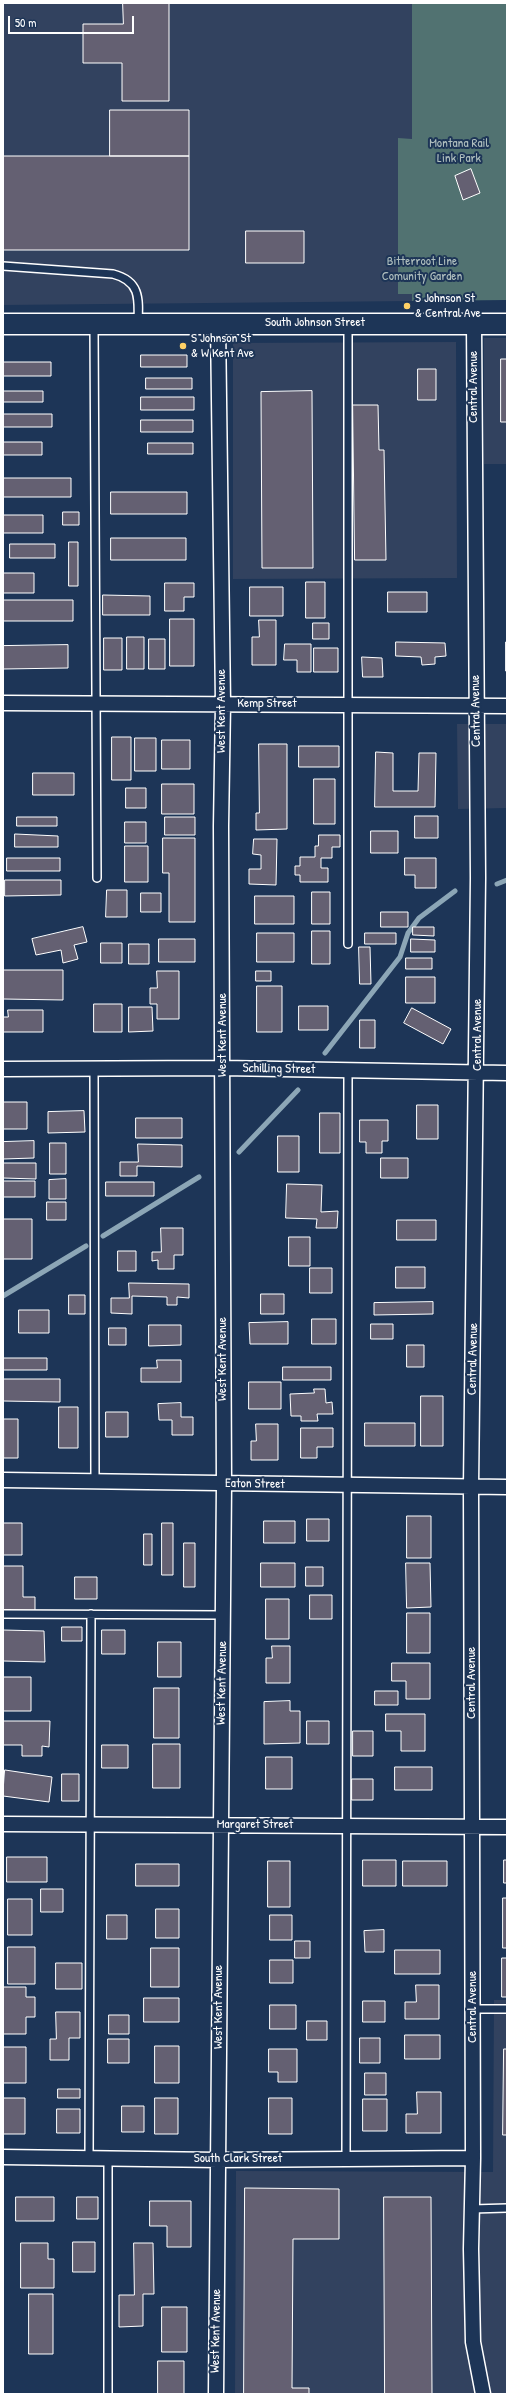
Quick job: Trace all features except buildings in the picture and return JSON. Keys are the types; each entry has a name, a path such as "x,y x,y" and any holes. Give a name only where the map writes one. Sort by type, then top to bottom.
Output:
{"street":[{"name":"West Kent Avenue","path":"216,2394 224,1484 223,704 218,323"},
{"name":"South Johnson Street","path":"3,324 507,324"},
{"name":"Central Avenue","path":"474,324 478,878 477,1074 471,1487 472,2209 473,2342 483,2394"},
{"name":"Kemp Street","path":"3,703 507,706"},
{"name":"Schilling Street","path":"3,1069 223,1068 477,1074 507,1073"},
{"name":"Eaton Street","path":"3,1480 471,1487 507,1486"},
{"name":"Margaret Street","path":"3,1824 90,1826 346,1825 507,1827"},
{"name":"South Clark Street","path":"3,2157 218,2160 473,2158"}],"lane":[{"path":"3,266 113,274 127,278 139,301 138,324"},
{"path":"348,323 348,944"},
{"path":"94,325 97,878"},
{"path":"94,1069 95,1482"},
{"path":"346,2159 348,1071"},
{"path":"3,1614 222,1615"},
{"path":"89,2158 91,1614"},
{"path":"472,2009 507,2009"},
{"path":"108,2158 108,2394"},
{"path":"472,2209 507,2208"}],"shaded area":[{"path":"3,3 412,3 412,301 3,305"},
{"path":"484,338 507,338 507,464 484,464"},
{"path":"456,342 457,578 233,579 233,343"},
{"path":"457,724 507,724 507,808 458,809"},
{"path":"494,2000 507,2000 507,2394 235,2394 236,2171 493,2172"}],"green space":[{"name":"Montana Rail Link Park","path":"412,3 507,3 507,300 412,301 412,294 398,294 398,138 412,139"}],"waterway":[{"path":"497,884 507,880"},
{"path":"325,1053 400,957 408,933 419,918 455,891"},
{"path":"239,1152 298,1090"},
{"path":"103,1236 199,1177"},
{"path":"3,1296 86,1246"}],"place":[{"name":"S Johnson St & Central Ave","path":"407,306"},
{"name":"S Johnson St & W Kent Ave","path":"183,346"}],"park label":[{"name":"Bitterroot Line Comunity Garden","path":"422,270"}]}
